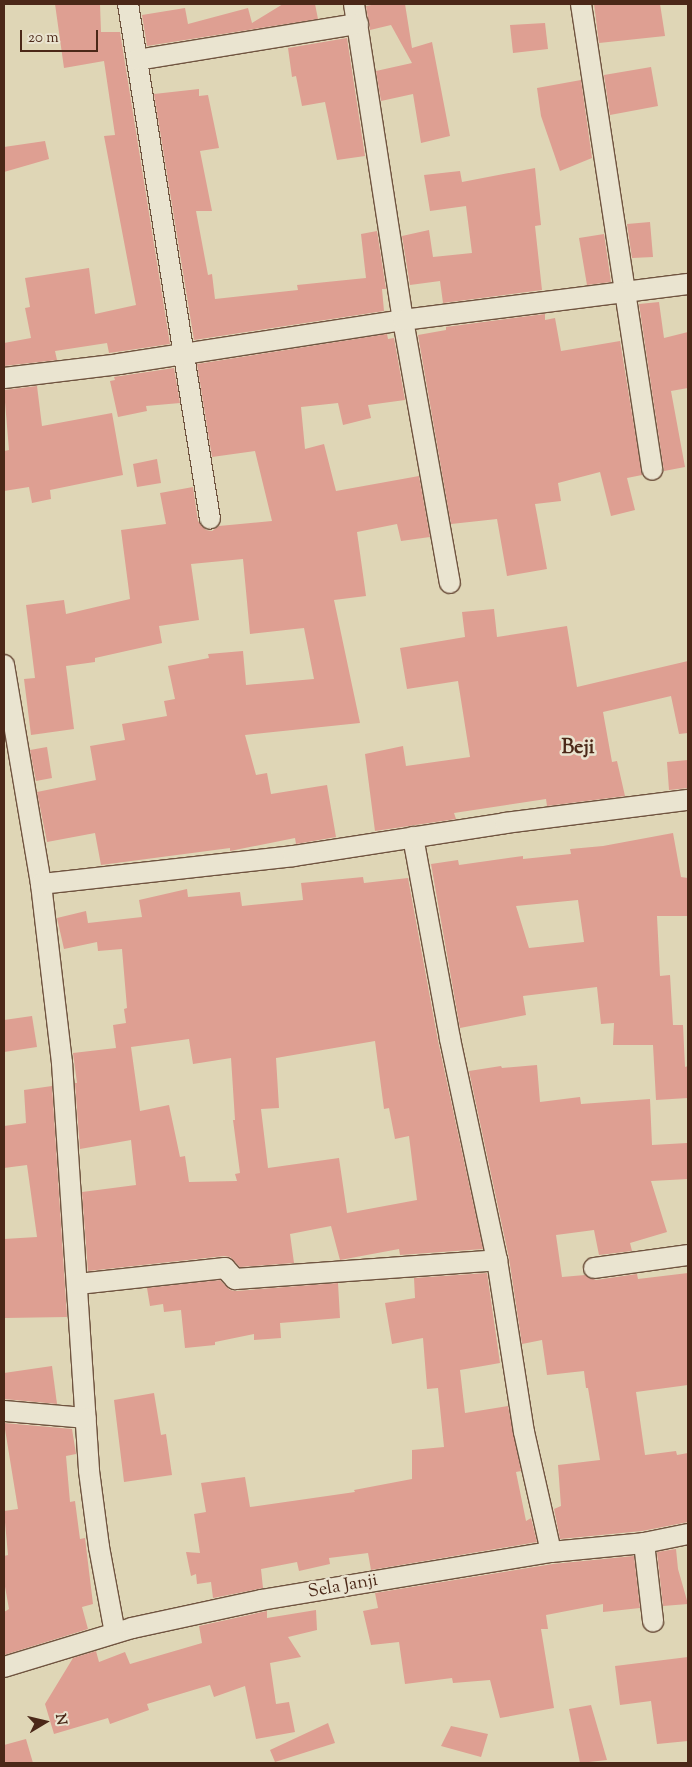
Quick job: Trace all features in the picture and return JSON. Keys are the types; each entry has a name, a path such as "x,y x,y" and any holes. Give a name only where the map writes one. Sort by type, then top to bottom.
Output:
{"street":[{"path":"128,4 210,519"},
{"path":"354,4 403,320 450,583"},
{"path":"581,4 652,470"},
{"path":"136,60 358,24"},
{"path":"4,378 184,355 403,320 688,284"},
{"path":"4,670 41,884 62,1063 89,1471 99,1547 115,1633"},
{"path":"41,884 293,856 413,837 688,800"},
{"path":"413,837 450,1039 498,1260 524,1432 550,1552"},
{"path":"594,1268 688,1255"},
{"path":"78,1284 225,1268 235,1279 498,1260"},
{"path":"4,1410 86,1418"},
{"name":"Sela Janji","path":"4,1667 115,1633 261,1600 550,1552 644,1543 688,1534"},
{"path":"644,1543 654,1621"}],"building":[{"path":"55,4 100,4 101,32 120,32 170,344 109,353 107,343 55,351 57,360 4,366 4,343 31,338 25,308 30,307 25,278 89,268 95,314 136,305 104,136 115,135 104,61 64,68"},
{"path":"283,4 315,4 318,19 147,46 142,15 185,8 188,24 248,8 252,23"},
{"path":"405,4 412,48 432,42 450,136 421,143 413,94 381,101 376,71 412,63 391,25 370,30 366,6"},
{"path":"594,4 660,4 665,36 599,43"},
{"path":"545,23 548,49 513,53 510,25"},
{"path":"347,38 365,156 337,160 325,102 302,106 296,76 292,77 288,48"},
{"path":"651,67 658,106 610,115 604,75"},
{"path":"581,80 592,158 560,171 541,116 537,88"},
{"path":"199,89 199,96 208,95 219,148 200,151 212,211 196,211 208,275 212,274 215,299 298,290 297,285 366,278 361,234 377,231 386,289 382,289 384,311 194,340 154,94"},
{"path":"45,141 49,159 4,172 4,147"},
{"path":"535,168 541,225 535,226 542,290 443,303 440,281 410,285 402,236 429,230 433,257 472,253 466,206 430,211 424,175 460,171 462,182"},
{"path":"650,222 653,257 632,258 627,224"},
{"path":"604,234 611,282 587,285 579,238"},
{"path":"659,302 664,338 688,332 688,388 671,391 685,467 664,471 639,304"},
{"path":"545,314 545,320 555,318 561,351 620,341 642,475 627,478 635,510 611,516 600,472 558,483 561,501 535,504 547,569 507,576 497,519 451,524 418,335 446,330 446,327"},
{"path":"387,334 388,339 394,338 405,400 368,405 371,418 343,425 338,403 301,407 305,449 324,444 336,491 419,476 430,537 401,541 397,524 357,532 366,596 334,600 360,723 245,735 256,775 267,773 271,794 327,785 336,837 296,844 295,838 230,851 230,848 101,865 95,833 47,842 37,792 96,780 90,746 125,740 122,724 167,716 164,701 175,699 168,666 209,658 208,654 243,651 246,685 314,679 304,628 250,634 243,559 191,564 199,620 159,626 162,643 95,658 95,662 66,666 74,729 31,735 24,679 35,678 26,605 64,600 66,614 130,599 121,530 166,524 160,493 193,487 198,521 206,530 212,531 219,526 272,521 255,451 212,457 197,364"},
{"path":"174,368 180,403 146,406 147,411 118,417 110,381 115,380 114,377"},
{"path":"37,386 42,426 112,413 123,475 50,490 51,499 32,503 29,487 4,491 4,451 9,450 4,390"},
{"path":"157,459 161,483 137,487 133,464"},
{"path":"494,609 497,637 567,626 577,687 688,661 688,733 679,734 671,696 603,712 612,762 617,761 625,796 547,806 546,799 454,813 456,819 375,831 365,754 403,746 406,766 470,757 458,681 407,689 400,648 465,637 462,612"},
{"path":"47,747 52,778 36,781 30,750"},
{"path":"688,760 688,788 669,790 667,762"},
{"path":"673,833 681,877 688,878 688,916 657,916 660,976 670,975 673,1025 683,1025 685,1067 688,1066 688,1098 656,1100 653,1045 613,1045 614,1023 601,1024 597,987 523,996 526,1015 460,1028 431,864 458,860 459,865 523,856 523,859 571,854 570,849 603,846","holes":["578,900 584,942 529,948 516,906"]},
{"path":"363,877 364,883 408,878 438,1041 483,1249 400,1255 399,1249 340,1260 331,1226 290,1234 294,1263 240,1267 230,1257 224,1256 88,1271 82,1192 136,1185 131,1140 80,1149 75,1083 77,1083 73,1053 116,1048 113,1025 126,1023 124,1009 127,1008 122,949 98,951 97,942 64,949 57,918 86,911 88,923 142,917 139,900 187,889 188,897 240,892 242,906 303,900 301,883","holes":["189,1039 193,1064 231,1058 235,1120 233,1120 240,1173 235,1174 237,1181 189,1182 185,1156 180,1157 169,1105 140,1111 131,1047","375,1041 384,1109 389,1108 395,1139 409,1136 417,1200 347,1213 339,1158 268,1168 261,1109 279,1108 276,1058"]},
{"path":"32,1016 37,1047 4,1052 4,1020"},
{"path":"537,1065 540,1102 580,1097 581,1104 650,1099 652,1145 687,1143 688,1179 651,1181 667,1232 630,1243 632,1251 599,1255 594,1230 556,1235 562,1277 585,1275 596,1280 637,1274 638,1279 688,1273 688,1385 636,1392 645,1455 676,1451 677,1455 688,1453 688,1522 642,1531 560,1539 554,1509 561,1506 558,1465 600,1460 588,1388 586,1388 584,1371 547,1375 542,1340 522,1344 509,1258 469,1071 501,1066 502,1068"},
{"path":"52,1086 67,1317 4,1318 4,1239 37,1237 27,1165 4,1168 4,1126 26,1123 24,1090"},
{"path":"487,1273 500,1363 460,1370 465,1413 508,1406 521,1471 516,1472 526,1521 531,1518 537,1542 371,1570 368,1553 329,1558 330,1564 299,1571 297,1562 261,1569 263,1588 213,1598 211,1582 197,1584 196,1574 191,1576 186,1552 200,1553 194,1514 206,1512 201,1483 245,1477 250,1507 355,1492 354,1490 412,1479 412,1450 444,1447 438,1388 427,1389 423,1338 392,1344 385,1303 415,1298 414,1278"},
{"path":"220,1280 230,1290 236,1291 338,1283 340,1318 280,1323 281,1338 254,1340 254,1334 215,1342 215,1345 185,1348 181,1310 164,1312 163,1304 150,1306 147,1288"},
{"path":"52,1366 57,1404 4,1399 4,1373"},
{"path":"154,1393 161,1435 166,1434 172,1475 124,1482 114,1400"},
{"path":"4,1423 72,1429 76,1454 66,1456 70,1502 75,1501 80,1539 85,1538 93,1604 82,1607 88,1629 4,1655 4,1612 9,1609 4,1581 4,1556 8,1555 4,1511 18,1509"},
{"path":"676,1549 678,1569 688,1604 663,1606 657,1552"},
{"path":"634,1556 640,1608 603,1612 603,1604 546,1615 548,1629 541,1629 554,1708 500,1718 490,1680 453,1683 452,1678 405,1684 399,1642 371,1645 363,1611 378,1608 375,1593 553,1564"},
{"path":"316,1610 317,1630 288,1637 301,1657 270,1663 276,1704 289,1702 295,1732 256,1739 245,1686 214,1697 210,1685 147,1704 149,1710 110,1724 108,1718 54,1734 45,1704 73,1658 96,1651 99,1662 125,1652 130,1664 202,1643 199,1626 267,1611 267,1618"},
{"path":"688,1657 688,1741 657,1744 651,1701 620,1705 615,1666"},
{"path":"591,1705 607,1760 580,1763 569,1709"},
{"path":"328,1723 335,1743 275,1762 270,1750"},
{"path":"451,1726 488,1734 481,1757 441,1746"},
{"path":"26,1739 33,1763 4,1763 4,1745"}],"district":[{"name":"Beji","path":"578,748"}]}
